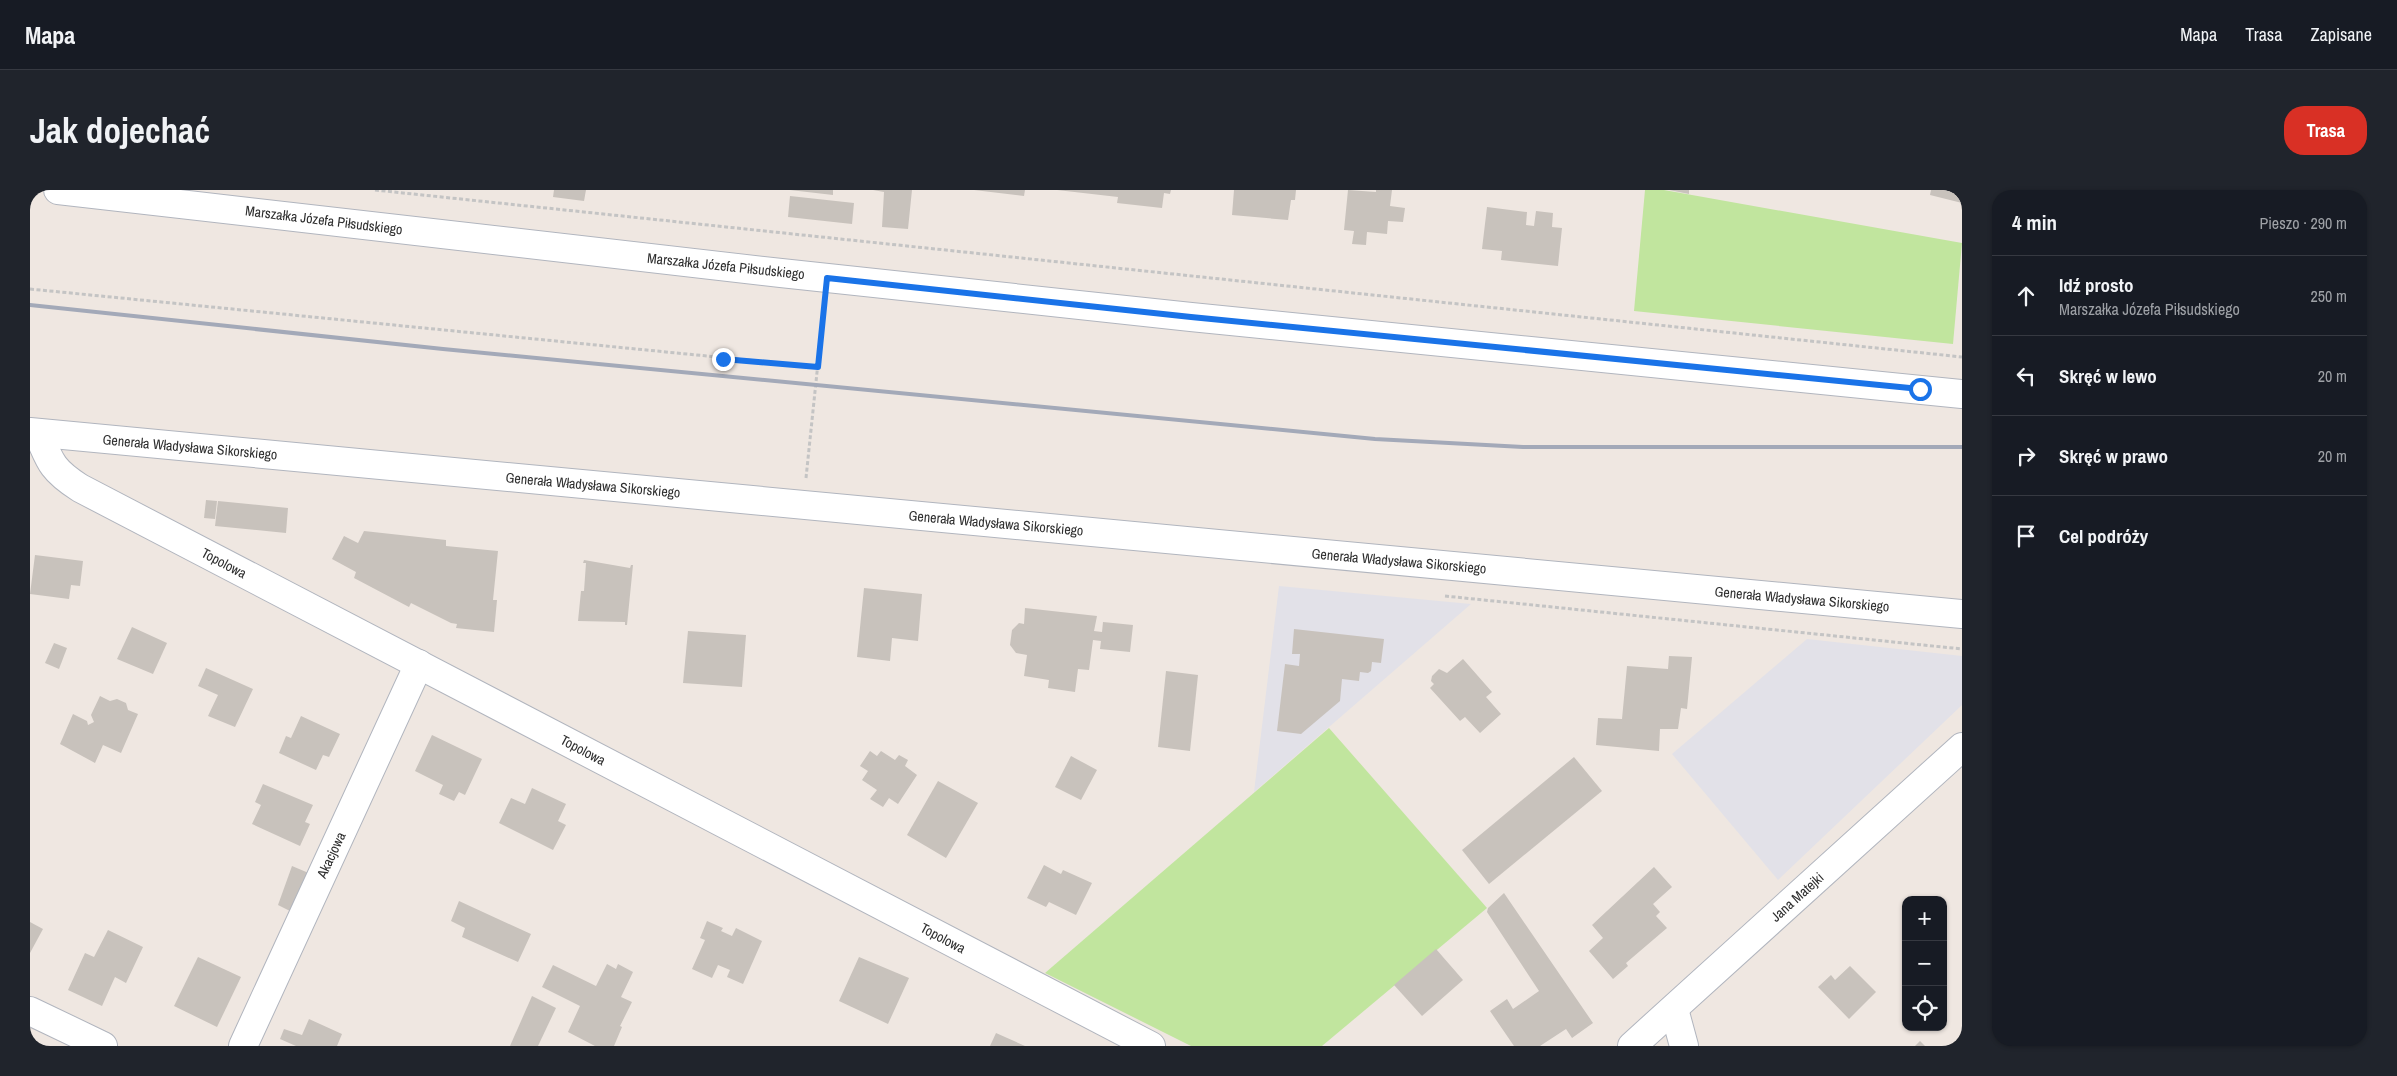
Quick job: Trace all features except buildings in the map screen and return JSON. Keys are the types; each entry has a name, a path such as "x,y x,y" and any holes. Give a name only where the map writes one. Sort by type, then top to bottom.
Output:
{"main road":[{"name":"Marszałka Józefa Piłsudskiego","path":"58,190 827,278 1182,316 1962,394"},
{"name":"Generała Władysława Sikorskiego","path":"34,432 1962,614"},
{"name":"Topolowa","path":"34,432 50,464 65,478 80,488 1151,1046"},
{"name":"Akacjowa","path":"243,1046 419,664"},
{"name":"Jana Matejki","path":"1632,1046 1962,747"},
{"path":"1674,1009 1684,1046"},
{"path":"30,1011 103,1046"}],"path":[{"path":"375,190 1962,357"},
{"path":"803,505 832,238"},
{"path":"30,289 818,367"}],"shaded area":[{"path":"1279,586 1471,604 1254,792"},
{"path":"1807,639 1962,656 1962,705 1778,880 1672,754"}],"green space":[{"path":"1645,190 1664,190 1962,243 1953,344 1634,311"},
{"path":"1329,728 1487,908 1322,1046 1191,1046 1045,973"}],"railway":[{"path":"30,305 443,349 1375,439 1523,447 1962,447"}],"route":[{"path":"723,359 818,367 827,278 1191,317 1920,389"}]}
